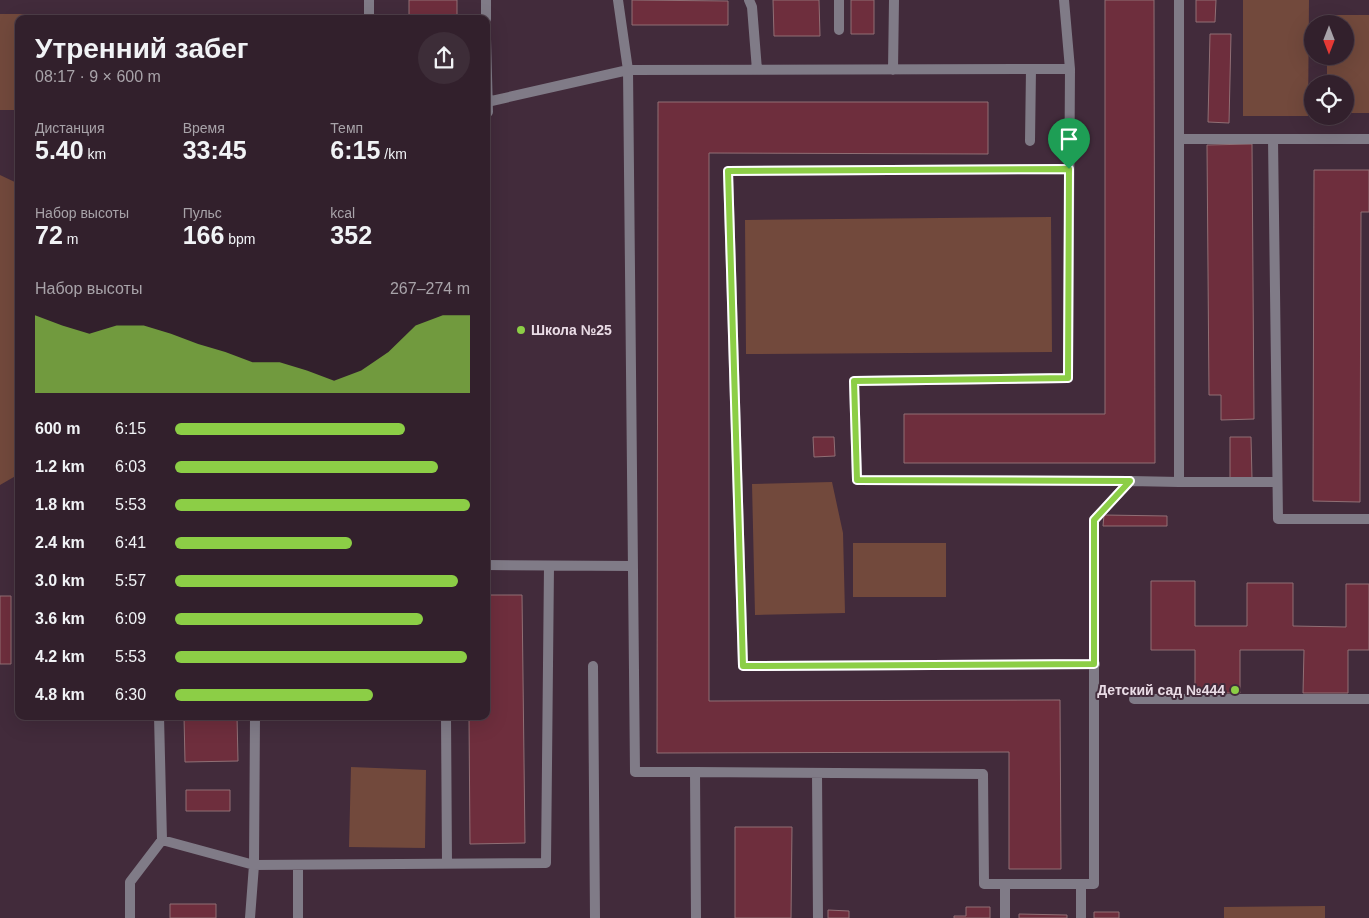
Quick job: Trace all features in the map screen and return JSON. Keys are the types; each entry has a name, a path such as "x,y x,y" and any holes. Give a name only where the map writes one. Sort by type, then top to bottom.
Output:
{"lane":[{"path":"369,0 370,15"},
{"path":"486,0 486,15"},
{"path":"618,0 628,70 635,772 983,774 984,884 1094,884 1094,520 1130,481"},
{"path":"749,0 752,7 757,70"},
{"path":"838,30 839,0"},
{"path":"893,70 894,0"},
{"path":"1064,0 1070,69 1068,378 854,381 857,480 1278,482"},
{"path":"1179,0 1179,482"},
{"path":"1030,141 1031,69"},
{"path":"490,106 628,70 1070,69"},
{"path":"1179,139 1369,139"},
{"path":"1273,139 1278,519 1369,519"},
{"path":"1069,169 728,171 743,666 1094,664"},
{"path":"490,565 633,566"},
{"path":"162,840 254,865 546,863 549,566"},
{"path":"593,666 595,918"},
{"path":"1134,699 1369,699"},
{"path":"130,918 130,882 162,840 159,720"},
{"path":"250,918 254,865 255,720"},
{"path":"446,720 447,863"},
{"path":"695,772 696,918"},
{"path":"817,773 818,918"},
{"path":"298,865 298,918"},
{"path":"1005,884 1005,918"},
{"path":"1081,884 1081,918"}],"shaded area":[{"path":"1243,0 1309,0 1309,15 1304,15 1304,65 1308,65 1308,75 1304,75 1304,116 1243,116"},
{"path":"0,14 150,14 15,15 15,110 0,110"},
{"path":"1354,15 1369,15 1369,113 1354,113 1354,75 1327,75 1327,65 1354,65"},
{"path":"0,175 15,182 15,476 0,485"},
{"path":"1051,217 1052,352 746,354 745,220"},
{"path":"832,482 843,533 845,613 755,615 752,484"},
{"path":"853,543 946,543 946,597 853,597"},
{"path":"351,767 426,770 425,848 349,847"},
{"path":"1325,906 1325,918 1224,918 1224,907"}],"building":[{"path":"409,0 457,0 457,15 409,15"},
{"path":"632,0 728,1 728,25 632,25"},
{"path":"773,0 819,0 820,36 774,36"},
{"path":"851,0 874,0 874,34 851,34"},
{"path":"1105,0 1154,0 1155,463 904,463 904,414 1105,414"},
{"path":"1196,0 1216,0 1215,22 1196,22"},
{"path":"1210,34 1231,34 1229,123 1208,122"},
{"path":"658,102 988,102 988,154 709,153 709,701 1060,700 1061,869 1009,869 1009,752 657,753"},
{"path":"1252,144 1254,419 1221,420 1221,395 1209,395 1207,145"},
{"path":"1314,170 1369,170 1369,212 1361,212 1360,502 1313,501"},
{"path":"813,437 834,437 835,456 814,457"},
{"path":"1230,437 1251,437 1252,479 1230,479"},
{"path":"1104,515 1167,516 1167,526 1103,526"},
{"path":"1151,581 1195,581 1195,626 1247,626 1247,583 1293,583 1293,626 1346,627 1346,584 1369,584 1369,650 1348,650 1348,693 1303,693 1304,650 1240,650 1240,693 1195,693 1195,650 1151,650"},
{"path":"490,595 522,595 525,843 470,844 469,720 490,720"},
{"path":"0,596 11,596 11,664 0,664"},
{"path":"184,720 237,720 238,761 185,762"},
{"path":"186,790 230,790 230,811 186,811"},
{"path":"735,827 792,827 791,918 735,918"},
{"path":"170,904 216,904 216,918 170,918"},
{"path":"966,907 990,907 990,918 954,918 954,916 966,916"},
{"path":"828,910 849,911 849,918 828,918"},
{"path":"1094,912 1119,912 1119,918 1094,918"},
{"path":"1019,914 1067,915 1067,918 1019,918"}],"place":[{"name":"Школа №25","path":"521,330"},
{"name":"Детский сад №444","path":"1235,690"}],"route":[{"path":"1069,169 1068,378 854,381 857,480 1130,481 1094,520 1094,664 743,666 728,171 1069,169"}]}
